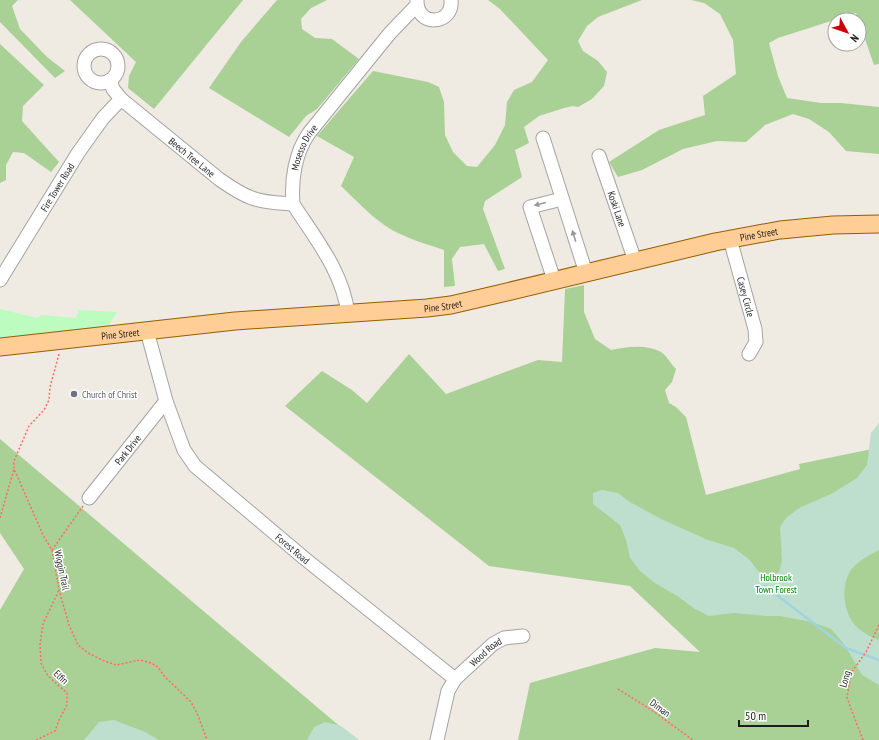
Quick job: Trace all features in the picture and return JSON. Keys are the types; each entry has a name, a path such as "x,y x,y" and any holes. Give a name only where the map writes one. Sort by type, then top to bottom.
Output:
{"main road":[{"name":"Pine Street","path":"0,347 235,321 411,310 451,305 730,239 780,230 833,225 879,224"}],"street":[{"name":"Mosesso Drive","path":"293,204 292,194 296,162 303,142 390,33 417,3 422,15 432,20 438,20 447,14 450,9 451,0"},
{"name":"Beech Tree Lane","path":"110,80 113,89 121,99 232,188 263,201 293,204"},
{"name":"Fire Tower Road","path":"0,280 5,259 87,140 103,118 121,99"},
{"path":"543,138 586,273"},
{"name":"Koski Lane","path":"599,156 635,261"},
{"path":"554,280 530,207 562,199"},
{"path":"293,204 337,275 344,293 348,314"},
{"name":"Casey Circle","path":"730,239 755,329 756,342 749,354"},
{"name":"Forest Road","path":"146,331 166,401 184,450 195,466 304,558 455,680"},
{"name":"Park Drive","path":"89,498 166,401"},
{"name":"Wood Road","path":"455,680 493,644 504,638 523,636"},
{"path":"438,740 448,691 455,680"}],"path":[{"path":"0,518 14,469 14,461 29,426 44,410 49,400 50,387 58,359 61,340"},
{"name":"Wiggin Trail","path":"14,469 44,537 52,550 59,590 69,625 78,645 88,653 102,660 116,664 140,660 158,667 191,702 197,713 207,740"},
{"path":"52,550 76,514 89,498"},
{"name":"Elfin","path":"36,740 55,731 58,720 67,705 67,693 48,676 41,663 40,644 43,624 59,590"},
{"name":"Long","path":"863,740 847,698 852,673 866,652 879,625"},
{"name":"Diman","path":"618,689 650,709 693,740"}],"green space":[{"path":"0,0 18,0 12,6 20,29 47,57 65,71 55,78 0,22"},
{"path":"70,0 243,0 154,109 128,88 129,76 136,62"},
{"path":"277,0 327,0 311,8 301,19 302,29 315,38 332,39 359,59 317,109 306,116 289,137 209,88 241,42"},
{"path":"488,0 642,0 598,17 587,26 578,41 583,51 598,61 607,72 604,86 592,99 578,107 573,106 564,108 539,116 524,127 529,143 515,150 522,177 485,201 483,209 505,269 498,271 484,244 460,247 452,259 455,286 444,287 444,250 411,239 392,230 365,210 341,186 354,157 317,136 373,71 428,82 439,87 444,102 445,135 453,152 467,166 477,167 495,145 505,125 507,102 514,90 532,82 548,60 500,9"},
{"path":"691,0 879,0 879,64 874,65 867,45 867,12 827,12 827,22 778,38 769,43 778,76 787,98 821,103 841,103 879,107 879,154 846,151 829,132 809,119 793,114 765,125 746,142 717,141 683,149 642,170 618,177 609,162 659,130 705,115 703,96 736,74 733,40 720,14 704,3"},
{"path":"0,44 44,85 23,106 22,121 59,162 51,172 24,153 13,152 6,165 6,180 0,183"},
{"name":"Holbrook Town Forest","path":"584,285 584,312 595,339 611,350 636,347 655,349 663,353 676,369 672,382 665,390 669,403 676,407 686,417 706,495 800,469 799,464 877,448 879,460 879,740 518,740 530,683 655,648 700,652 630,586 489,566 285,406 322,371 352,390 367,403 409,354 446,394 538,360 562,362 565,289"},
{"path":"0,309 37,318 42,315 76,318 79,310 117,312 107,328 0,340"},
{"path":"879,423 879,550 860,561 851,570 846,582 844,596 847,610 853,623 865,633 879,640 879,685 862,675 844,644 831,629 812,622 780,616 734,613 709,616 695,609 655,583 640,571 630,558 626,540 620,525 593,504 593,493 602,490 618,493 630,502 661,519 708,540 734,548 750,560 758,571 770,577 779,572 782,561 780,527 786,518 799,508 833,493 857,478 867,465 871,433"},
{"path":"0,439 356,740 0,740 0,610 24,569 0,533"},
{"path":"114,720 145,732 159,740 84,740 99,722"},
{"path":"325,722 341,726 359,740 307,740 314,727"}],"waterway":[{"path":"765,586 846,648 879,660"}],"place":[{"name":"Church of Christ","path":"74,394"}]}
